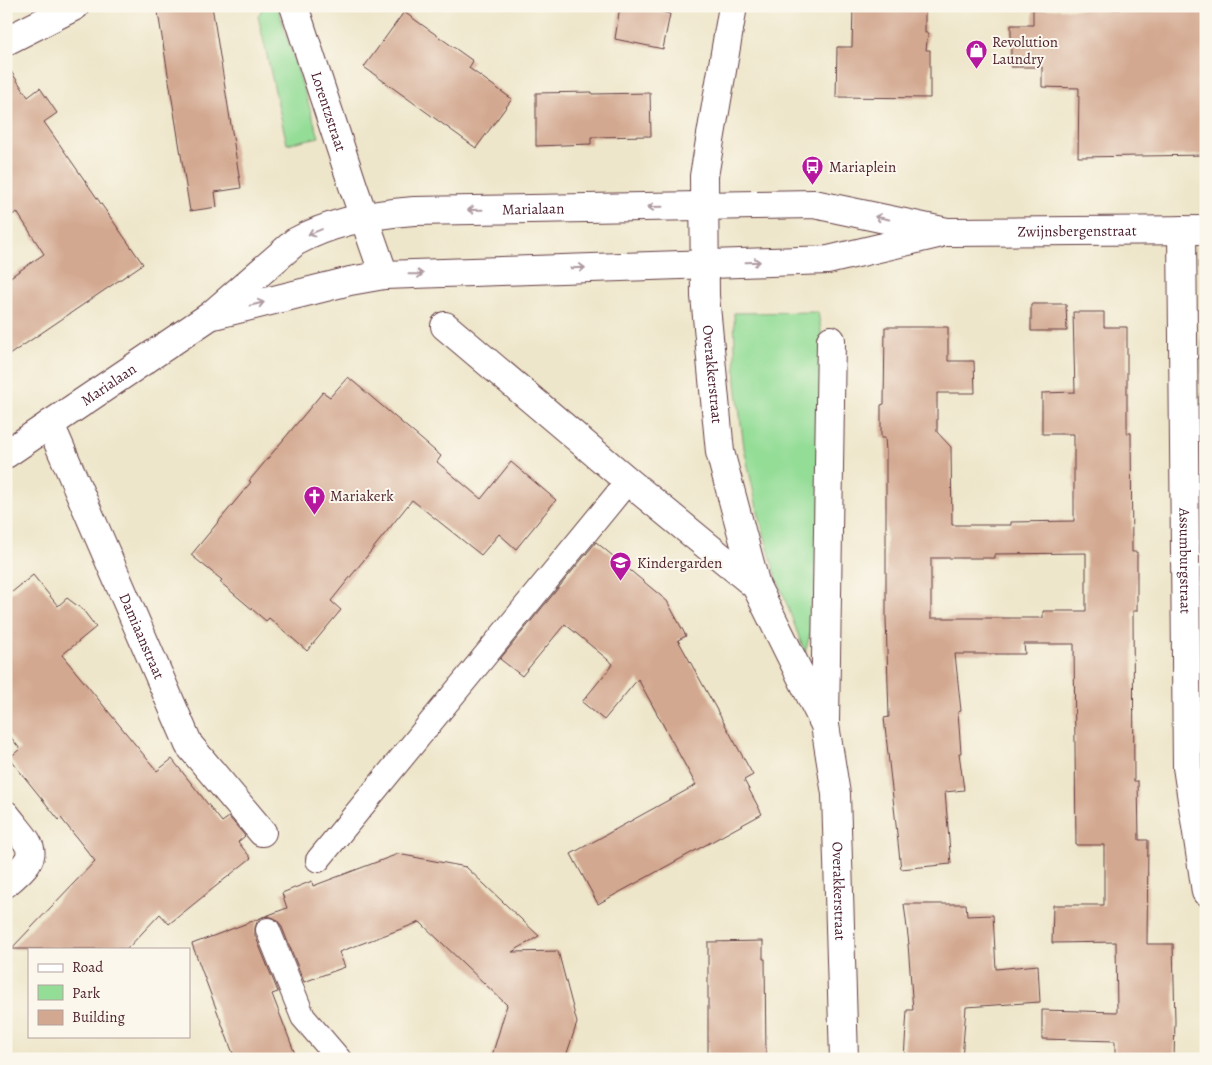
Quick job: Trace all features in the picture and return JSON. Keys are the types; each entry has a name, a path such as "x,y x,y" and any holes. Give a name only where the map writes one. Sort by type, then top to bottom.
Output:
{"street":[{"path":"6,40 75,6"},
{"name":"Lorentzstraat","path":"294,6 364,217"},
{"name":"Overakkerstraat","path":"733,6 704,176 705,296 720,452 756,586 824,725"},
{"name":"Zwijnsbergenstraat","path":"704,206 814,204 947,232 1194,230"},
{"name":"Marialaan","path":"6,454 210,316 295,242 326,228 364,217 414,211 704,206"},
{"path":"364,217 384,275"},
{"name":"Assumburgstraat","path":"1194,230 1195,480 1187,766 1206,892"},
{"name":"Zwijnsbergenstraat","path":"704,264 828,260 947,232"},
{"name":"Marialaan","path":"210,316 350,281 384,275 704,264"},
{"path":"445,326 628,481 756,586"},
{"name":"Overakkerstraat","path":"830,340 824,725 836,794 844,1059"},
{"name":"Damiaanstraat","path":"50,424 189,745 262,832"},
{"path":"318,860 628,481"},
{"path":"6,815 28,843 31,851 30,860 24,868 6,883"},
{"path":"268,930 303,1017 339,1059"}],"green space":[{"path":"264,6 277,6 319,137 287,144 258,16"},
{"path":"1202,308 1206,308 1206,429 1202,429"},
{"path":"818,312 822,337 819,602 805,653 774,570 758,512 744,448 736,383 734,313"}],"building":[{"path":"157,6 212,6 241,188 215,192 217,207 190,211"},
{"path":"620,6 633,6 670,14 663,49 615,39"},
{"path":"853,6 925,6 925,33 928,33 926,50 930,50 930,98 836,97 837,47 852,47"},
{"path":"1121,6 1206,6 1206,155 1078,157 1079,88 1042,87 1042,67 1011,67 1011,25 1033,25 1033,9 1121,9"},
{"path":"404,12 473,61 469,68 512,99 476,148 364,67"},
{"path":"6,64 28,97 40,88 57,113 44,122 143,264 6,357 6,280 44,254 17,212 6,219"},
{"path":"592,92 592,94 650,93 651,136 591,137 591,144 536,146 536,93"},
{"path":"1031,304 1066,304 1067,331 1031,331"},
{"path":"1073,312 1104,312 1104,327 1127,327 1127,433 1131,433 1132,552 1137,552 1137,611 1133,611 1134,781 1138,781 1139,840 1148,840 1147,944 1173,944 1174,1059 1125,1059 1125,1054 1115,1054 1115,1041 1042,1039 1042,1010 1117,1012 1116,942 1052,943 1053,905 1104,905 1104,845 1076,845 1074,644 1024,644 1025,654 955,654 961,711 958,712 961,753 959,753 964,790 945,792 951,864 901,869 884,718 889,717 886,618 886,451 885,438 881,438 881,405 884,404 885,327 948,327 948,361 974,361 975,393 937,393 937,432 951,447 952,525 1011,525 1011,522 1074,521 1074,434 1042,434 1042,393 1075,392","holes":["1086,553 1086,611 1043,611 1043,618 931,618 931,558 995,558 995,554"]},
{"name":"Mariakerk","path":"348,377 441,456 437,462 481,499 511,462 556,500 516,549 499,534 481,555 412,500 331,601 341,610 307,651 269,618 266,621 220,582 222,580 191,555 323,392 330,397"},
{"path":"596,542 667,601 686,636 678,640 753,775 744,780 762,814 598,904 571,854 696,785 638,679 604,720 582,702 613,664 565,624 522,676 500,659"},
{"path":"33,575 58,606 67,598 83,610 96,627 62,655 157,771 172,759 222,822 229,817 245,836 238,842 251,858 169,924 160,914 128,948 11,949 95,861 9,758 20,749 6,731 6,597"},
{"path":"398,854 466,867 539,936 512,952 558,951 577,1023 565,1059 491,1059 507,1005 420,922 339,952 345,967 304,982 281,925 276,919 269,916 264,917 287,908 282,893 312,881 313,886"},
{"path":"904,904 966,904 967,916 993,915 996,969 1038,965 1040,1002 966,1007 962,1059 904,1059 907,1010 913,1010 909,944"},
{"path":"261,918 257,922 255,935 278,992 272,994 297,1059 235,1059 192,944"},
{"path":"763,941 763,959 765,959 766,1059 708,1059 708,942"}],"place":[{"name":"Revolution Laundry","path":"976,70"},
{"name":"Mariaplein","path":"813,186"},
{"name":"Mariakerk","path":"314,515"},
{"name":"Kindergarden","path":"621,582"}]}
